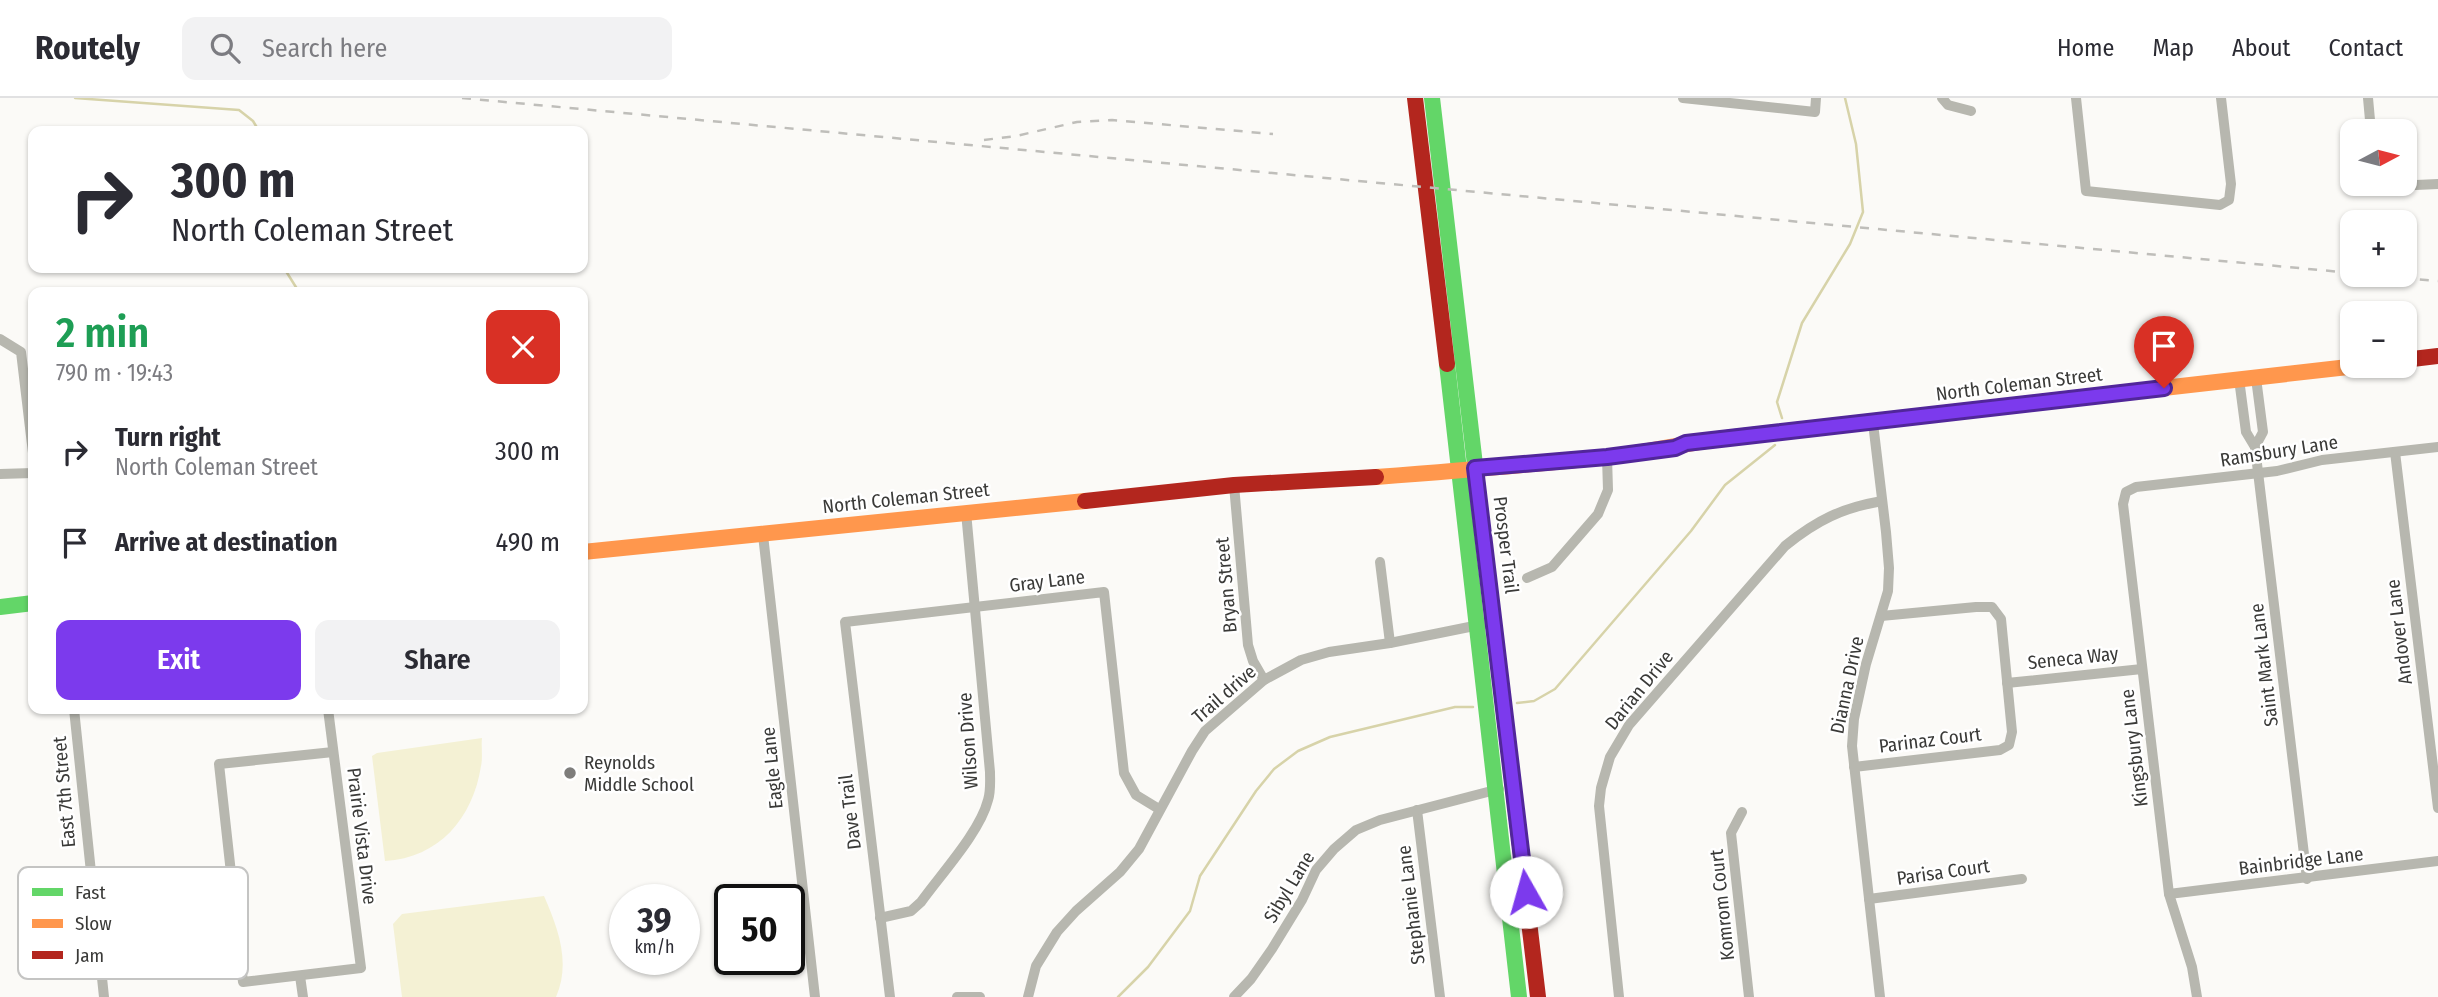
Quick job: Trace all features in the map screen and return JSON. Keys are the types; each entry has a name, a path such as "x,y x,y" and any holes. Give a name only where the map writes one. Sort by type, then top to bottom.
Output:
{"street":[{"name":"Prosper Trail","path":"1415,98 1467,465 1494,622 1538,997"},
{"name":"Prosper Trail","path":"1433,98 1467,465 1477,625 1519,997"},
{"path":"1683,98 1815,112 1816,98"},
{"path":"1942,98 1948,105 1971,111"},
{"path":"2076,98 2087,191 2220,205 2229,200 2231,184 2221,98"},
{"path":"2368,98 2370,119"},
{"path":"2417,185 2438,184"},
{"path":"0,339 21,352 28,411"},
{"path":"2417,358 2438,356"},
{"name":"North Coleman Street","path":"1467,465 1651,442 1686,443 1873,423 2340,368"},
{"name":"Saint Mark Lane","path":"2255,447 2263,432 2256,378"},
{"name":"Saint Mark Lane","path":"2239,379 2246,432 2255,447 2307,878"},
{"name":"Dianna Drive","path":"1873,423 1889,568 1888,591 1854,719 1852,746 1880,997"},
{"name":"North Coleman Street","path":"588,552 1234,485 1260,478 1607,457 1675,448 1686,443"},
{"name":"Ramsbury Lane","path":"2126,492 2136,487 2258,473 2322,460 2438,447"},
{"name":"Andover Lane","path":"2395,452 2438,808"},
{"path":"1527,578 1552,567 1598,514 1608,490 1607,457"},
{"path":"0,474 28,473"},
{"name":"Bryan Street","path":"1234,485 1248,645 1253,661 1264,680"},
{"name":"Kingsbury Lane","path":"2126,492 2123,504 2169,894 2192,967 2197,997"},
{"name":"Darian Drive","path":"1619,997 1599,806 1605,772 1618,740 1785,546 1815,523 1832,514 1853,506 1882,501"},
{"name":"Wilson Drive","path":"880,918 911,911 921,902 975,829 989,797 990,772 966,512"},
{"name":"Eagle Lane","path":"763,535 815,997"},
{"path":"1381,562 1390,643"},
{"name":"Gray Lane","path":"845,622 1104,592 1124,773 1136,795 1159,809"},
{"path":"0,607 28,604"},
{"path":"1881,616 1992,607 2001,619 2007,683"},
{"name":"Dave Trail","path":"845,622 890,997"},
{"name":"Trail drive","path":"1028,997 1036,966 1057,932 1076,911 1120,872 1139,849 1205,731 1264,680 1301,660 1329,652 1494,622"},
{"name":"Seneca Way","path":"2007,683 2142,669"},
{"name":"Parinaz Court","path":"1854,766 2000,750 2009,745 2012,732 2007,683"},
{"name":"East 7th Street","path":"75,714 90,867"},
{"name":"Prairie Vista Drive","path":"300,976 361,968 329,714"},
{"path":"230,867 219,764 333,752"},
{"name":"Sibyl Lane","path":"1234,997 1251,979 1272,949 1302,900 1316,870 1334,849 1356,830 1380,820 1496,789 1513,787"},
{"name":"Stephanie Lane","path":"1418,810 1440,997"},
{"name":"Komrom Court","path":"1742,812 1731,833 1749,997"},
{"name":"Bainbridge Lane","path":"2169,894 2438,862"},
{"name":"Parisa Court","path":"1869,900 2022,879"},
{"path":"243,979 243,982 300,976 303,997"},
{"name":"East 7th Street","path":"102,979 104,997"},
{"path":"957,997 980,997"}],"shaded area":[{"path":"482,738 482,763 477,785 461,818 450,832 422,852 385,861 372,756 377,753"},
{"path":"544,896 561,946 562,971 556,997 402,997 393,924 402,914"}],"waterway":[{"path":"75,98 239,110 256,126"},
{"path":"1782,418 1777,402 1802,323 1850,244 1863,212 1856,144 1845,98"},
{"path":"287,273 296,287"},
{"path":"1517,703 1534,701 1555,689 1691,531 1725,485 1775,445"},
{"path":"1118,997 1148,967 1190,911 1200,876 1256,791 1274,769 1298,751 1330,737 1455,707 1473,707"}],"railway":[{"path":"462,98 2340,272"},
{"path":"984,140 1016,136 1077,122 1112,120 1273,134"},
{"path":"2417,279 2438,281"}],"traffic: fast":[{"path":"1432,98 1502,695"},
{"path":"1447,364 1519,997"},
{"path":"1734,437 2137,391"},
{"path":"0,607 28,604"}],"traffic: slow":[{"path":"2137,391 2340,368"},
{"path":"1376,477 1607,457 1734,437"},
{"path":"588,551 1085,501"}],"traffic: jam":[{"path":"1415,98 1447,364"},
{"path":"2417,358 2438,356"},
{"path":"1085,501 1234,485 1376,477"},
{"path":"1502,695 1538,997"}],"place":[{"name":"Reynolds Middle School","path":"570,773"}],"route":[{"path":"1526,892 1475,468 1607,457 1675,448 1686,443 2164,388"}]}
